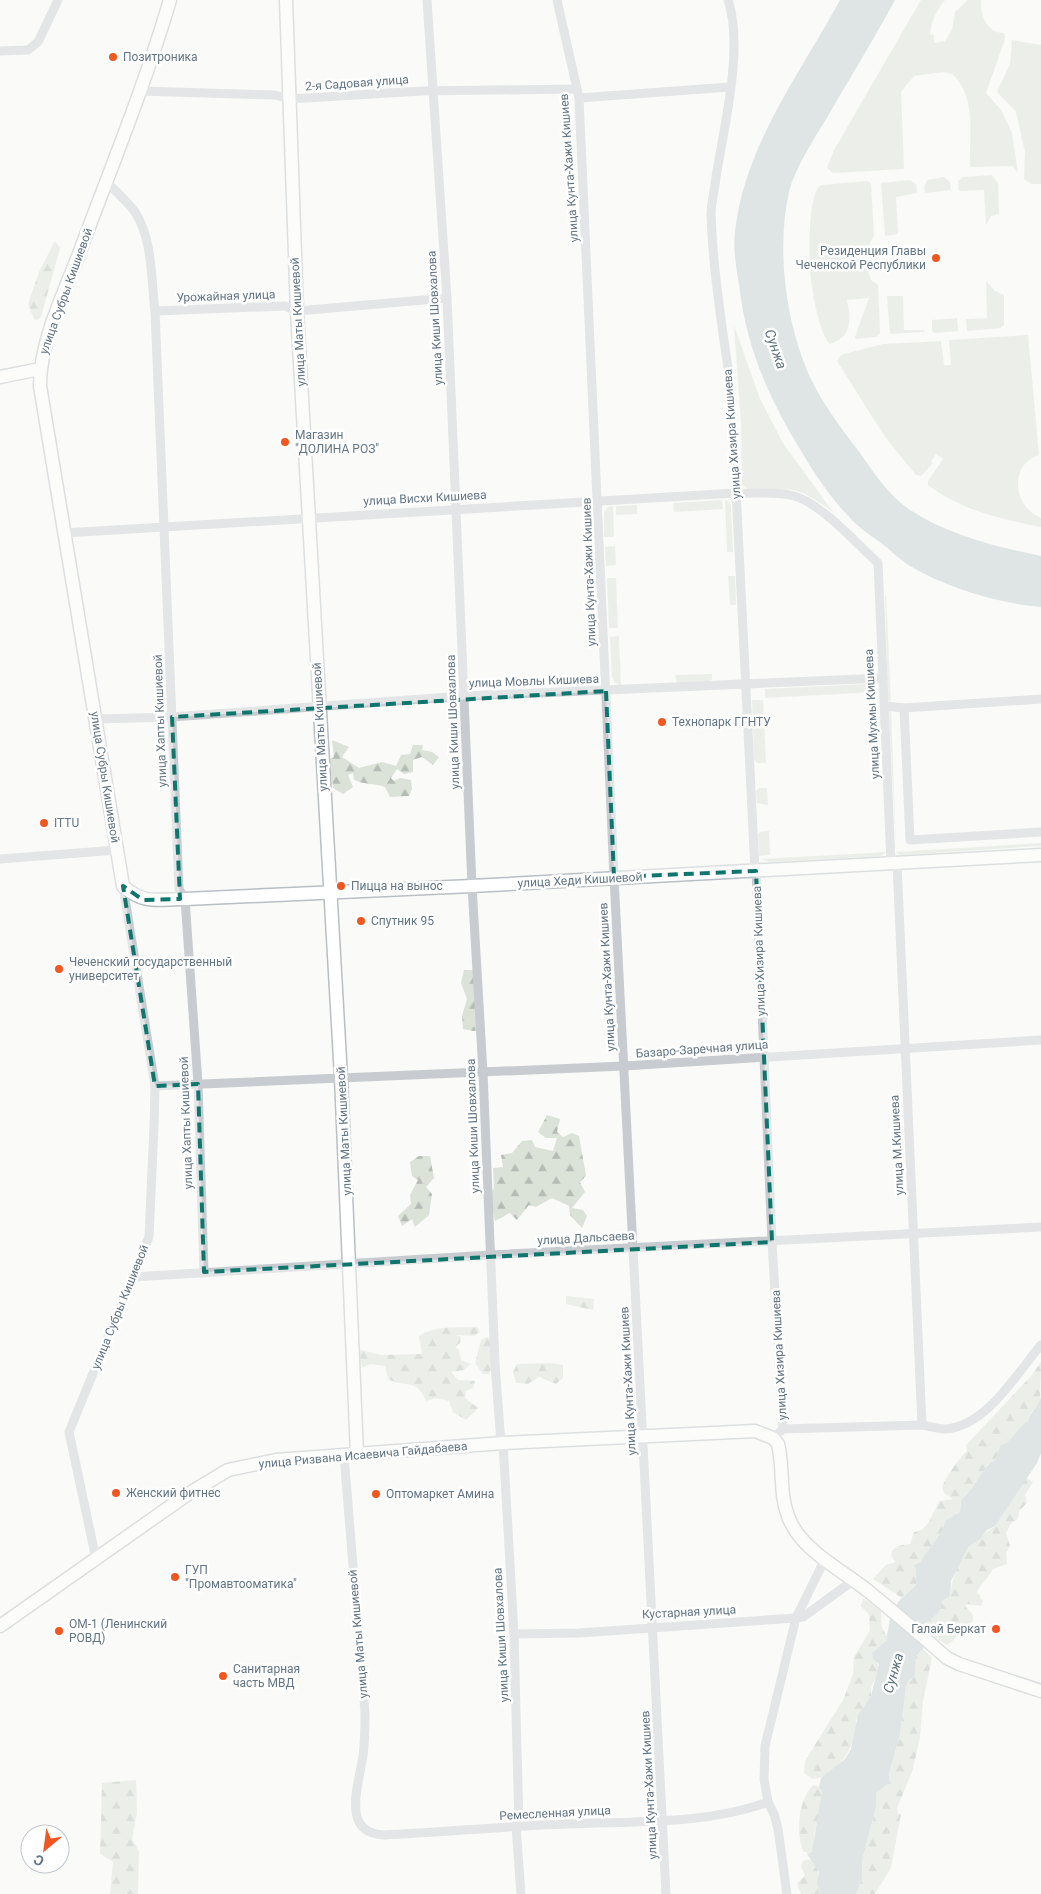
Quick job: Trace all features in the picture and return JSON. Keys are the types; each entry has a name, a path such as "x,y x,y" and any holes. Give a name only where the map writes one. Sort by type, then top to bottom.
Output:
{"street":[{"path":"0,51 28,50 38,42 58,0"},
{"name":"улица Субры Кишиевой","path":"96,1558 69,1432 149,1237 155,1086 40,386 40,369 45,347 140,91 170,0"},
{"name":"улица Маты Кишиевой","path":"286,0 297,311 350,1265 351,1454 365,1713 365,1744 355,1812"},
{"name":"улица Киши Шовхалова","path":"427,0 431,91 447,298 472,886 484,1072 490,1255 514,1634 521,1894"},
{"name":"улица Кунта-Хажи Кишиев","path":"557,0 578,93 614,877 654,1627 666,1894"},
{"name":"улица Хизира Кишиева","path":"728,0 733,15 734,44 730,87 711,213 721,316 731,389 756,871 772,1242 783,1429 773,1438 780,1453 783,1497 788,1516 803,1540 867,1590 947,1658 959,1664 1041,1691"},
{"name":"2-я Садовая улица","path":"140,91 275,95 290,100 431,91 578,93 730,87"},
{"name":"улица Хапты Кишиевой","path":"106,180 135,212 143,230 148,248 155,311 179,889 185,899 198,1084 204,1272"},
{"name":"Урожайная улица","path":"155,311 285,306 297,311 447,298"},
{"path":"0,377 40,369"},
{"name":"улица Висхи Кишиева","path":"64,534 736,493 787,495 811,504 852,537 878,563"},
{"name":"улица Мухмы Кишиева","path":"878,563 894,863"},
{"name":"улица Мовлы Кишиева","path":"95,719 172,717 465,696 883,678"},
{"path":"885,706 904,708 1041,699"},
{"path":"904,708 910,840 1041,832"},
{"path":"0,859 117,850"},
{"name":"улица Хеди Кишиевой","path":"123,886 134,896 144,900 185,899 472,886 1041,855"},
{"name":"улица М.Кишиева","path":"894,863 905,1049 922,1425"},
{"name":"Базаро-Заречная улица","path":"155,1086 624,1066 1041,1040"},
{"name":"улица Дальсаева","path":"133,1277 634,1247 772,1242 1041,1227"},
{"path":"783,1429 922,1425 943,1429 971,1421 989,1408 1041,1345"},
{"name":"улица Ризвана Исаевича Гайдабаева","path":"0,1626 206,1481 228,1470 276,1460 502,1443 755,1431 773,1438"},
{"path":"787,1894 778,1828 768,1802 764,1779 765,1746 796,1618 825,1559"},
{"name":"Кустарная улица","path":"514,1634 579,1633 803,1617 854,1580"},
{"name":"Ремесленная улица","path":"355,1812 362,1827 376,1835 518,1826 663,1820 733,1813 768,1802"}],"highlighted area":[{"path":"606,691 614,877 756,871 772,1242 204,1272 198,1084 155,1086 123,886 143,900 180,899 172,717"}],"green space":[{"path":"921,0 945,0 933,20 930,34 934,35 934,43 945,41 952,30 955,12 968,0 981,0 983,17 989,27 1004,33 1005,39 986,93 1001,110 1012,133 1018,173 1013,166 970,167 970,118 965,94 960,83 952,74 942,72 914,76 901,92 904,169 833,173 827,168 834,150"},
{"path":"1012,40 1041,45 1041,184 1031,184 1024,179 1025,152 1016,112 997,92 1010,64"},
{"path":"992,175 998,183 999,214 991,216 986,225 984,190 959,191 958,181 963,177"},
{"path":"944,177 950,182 951,190 925,193 924,186 927,180"},
{"path":"910,180 916,184 917,193 896,197 898,232 897,234 885,236 881,183"},
{"path":"867,181 871,183 874,236 868,247 866,264 871,280 878,285 880,333 876,337 856,339 855,337 869,298 847,300 849,320 846,332 837,341 829,344 819,322 811,280 810,230 813,201 816,191 821,185"},
{"path":"55,241 60,248 41,317 37,320 34,319 28,304 39,272"},
{"path":"986,281 995,291 1004,295 1004,325 1000,328 967,331 966,319 987,318"},
{"path":"887,296 903,296 904,330 924,330 925,332 890,334"},
{"path":"957,318 958,331 935,333 932,331 932,320"},
{"path":"734,325 760,399 783,443 833,512 798,491 786,489 759,491 742,485 741,423"},
{"path":"1028,335 1039,455 1029,460 1022,468 1018,486 1020,496 1025,505 1032,513 1041,518 1041,527 996,517 967,507 928,485 928,481 943,459 936,454 931,461 933,463 921,476 916,475 885,437 837,361 844,354 883,344 941,341 944,365 951,365 949,340"},
{"path":"722,500 723,509 674,512 673,503"},
{"path":"725,500 729,501 731,505 733,552 727,552"},
{"path":"637,505 637,514 616,515 616,506"},
{"path":"613,506 614,537 604,537 604,512 608,507"},
{"path":"615,546 616,565 606,566 605,547"},
{"path":"728,576 735,576 736,605 730,605"},
{"path":"607,578 616,578 618,628 609,628"},
{"path":"886,596 891,702 888,699"},
{"path":"619,636 621,686 615,683 612,677 610,637"},
{"path":"712,674 710,681 677,683 675,675"},
{"path":"867,684 876,687 878,692 765,698 765,689"},
{"path":"752,700 763,700 766,763 757,763 754,759"},
{"path":"891,709 896,849 889,713"},
{"path":"332,740 349,747 342,757 359,768 382,762 396,766 401,755 410,754 413,745 423,745 422,750 432,752 439,757 433,765 422,757 413,760 413,772 404,774 397,769 391,778 394,781 400,778 411,780 412,789 409,796 390,797 385,787 354,780 353,773 348,775 353,787 343,794 333,788 329,759 334,757"},
{"path":"759,788 767,788 768,805 757,803 756,791"},
{"path":"769,831 770,855 759,856 758,834"},
{"path":"1041,843 1041,846 901,855 895,852"},
{"path":"886,852 881,856 770,862 761,859"},
{"path":"464,970 476,970 479,1030 463,1029 462,1016 467,999 461,983"},
{"path":"547,1115 560,1119 557,1132 563,1137 572,1133 579,1136 586,1176 580,1182 585,1192 572,1208 583,1210 587,1216 582,1228 570,1215 569,1206 552,1198 536,1207 529,1205 517,1220 510,1213 495,1221 490,1197 494,1187 493,1168 503,1167 501,1155 512,1153 522,1141 532,1140 535,1147 553,1151 557,1138 546,1138 538,1132"},
{"path":"419,1156 430,1156 434,1178 426,1187 432,1194 429,1215 415,1227 412,1219 402,1226 398,1216 411,1204 410,1195 418,1180 412,1176 410,1162"},
{"path":"566,1296 594,1299 593,1310 566,1304"},
{"path":"477,1327 480,1332 474,1336 456,1335 461,1337 460,1343 455,1347 459,1350 461,1360 471,1364 464,1370 451,1372 458,1380 475,1381 473,1388 466,1391 465,1398 478,1408 466,1420 453,1412 449,1401 436,1398 426,1401 415,1386 388,1379 385,1366 370,1364 362,1368 359,1351 361,1350 381,1355 422,1354 419,1336 426,1332 447,1328"},
{"path":"487,1337 490,1339 493,1364 489,1374 483,1374 475,1363 481,1340"},
{"path":"1041,1362 1040,1403 1031,1413 1028,1421 1009,1441 1000,1446 996,1459 990,1463 961,1500 960,1512 946,1520 939,1537 920,1565 916,1585 902,1598 873,1579 886,1565 895,1562 891,1555 894,1549 898,1546 910,1544 914,1532 922,1530 929,1522 939,1501 953,1499 944,1493 942,1487 953,1467 967,1451 966,1445 1032,1375"},
{"path":"551,1363 563,1365 563,1378 556,1384 539,1377 528,1384 516,1383 513,1372 517,1364"},
{"path":"1026,1478 1033,1482 1025,1495 1027,1503 1019,1511 1018,1519 1011,1523 1006,1533 1010,1546 1006,1553 1007,1564 993,1569 977,1592 983,1601 981,1606 967,1604 965,1606 973,1615 973,1621 969,1625 960,1627 956,1637 947,1645 927,1632 925,1623 939,1613 942,1601 951,1593 957,1568 969,1545 995,1526"},
{"path":"863,1598 881,1611 882,1627 887,1636 886,1641 880,1648 877,1662 879,1669 871,1688 871,1696 856,1720 854,1739 850,1749 837,1767 820,1778 812,1779 804,1773 805,1761 843,1700 853,1674 854,1657 870,1630 869,1615 861,1606"},
{"path":"923,1649 932,1658 923,1701 920,1737 913,1769 897,1808 898,1814 901,1814 891,1868 875,1894 856,1894 861,1881 862,1861 876,1807 876,1793 889,1783 889,1774 900,1734 906,1687 908,1681 915,1676 916,1656"},
{"path":"136,1780 137,1813 132,1839 139,1851 138,1894 110,1894 113,1862 100,1854 102,1783"},
{"path":"813,1785 819,1787 822,1791 814,1834 814,1846 810,1854 803,1851 799,1826 804,1799"},
{"path":"809,1859 814,1862 818,1870 820,1894 801,1894 797,1883 805,1876 801,1866 803,1861"}],"water":[{"name":"Сунжа","path":"840,0 895,0 804,156 791,184 785,214 784,262 789,310 802,356 815,387 833,416 882,484 902,504 925,519 973,539 1041,556 1041,607 990,598 956,588 924,574 900,559 858,525 831,496 788,429 768,389 753,349 742,307 735,258 735,232 740,200 762,140 776,112"},
{"name":"Сунжа","path":"1041,1397 1041,1453 1037,1463 995,1526 987,1530 980,1539 968,1547 951,1581 950,1596 942,1601 939,1613 925,1623 930,1634 923,1649 916,1656 915,1676 908,1681 906,1687 900,1734 889,1774 889,1783 876,1793 876,1807 862,1861 862,1878 856,1894 820,1894 817,1883 819,1872 807,1854 812,1852 822,1791 819,1787 821,1778 845,1759 851,1749 858,1715 871,1696 879,1664 873,1659 872,1653 886,1641 890,1619 898,1602 916,1585 914,1565 920,1563 938,1538 946,1520 960,1512 961,1500 990,1463 996,1459 1000,1446 1009,1441 1028,1421"}],"place":[{"name":"Позитроника","path":"113,57"},
{"name":"Резиденция Главы Чеченской Республики","path":"936,258"},
{"name":"Магазин \"ДОЛИНА РОЗ\"","path":"285,442"},
{"name":"Технопарк ГГНТУ","path":"662,722"},
{"name":"ITTU","path":"44,823"},
{"name":"Пицца на вынос","path":"341,886"},
{"name":"Спутник 95","path":"361,921"},
{"name":"Чеченский государственный университет","path":"59,969"},
{"name":"Женский фитнес","path":"116,1493"},
{"name":"Оптомаркет Амина","path":"376,1494"},
{"name":"ГУП \"Промавтооматика\"","path":"175,1577"},
{"name":"Галай Беркат","path":"996,1629"},
{"name":"ОМ-1 (Ленинский РОВД)","path":"59,1631"},
{"name":"Санитарная часть МВД","path":"223,1676"}]}
